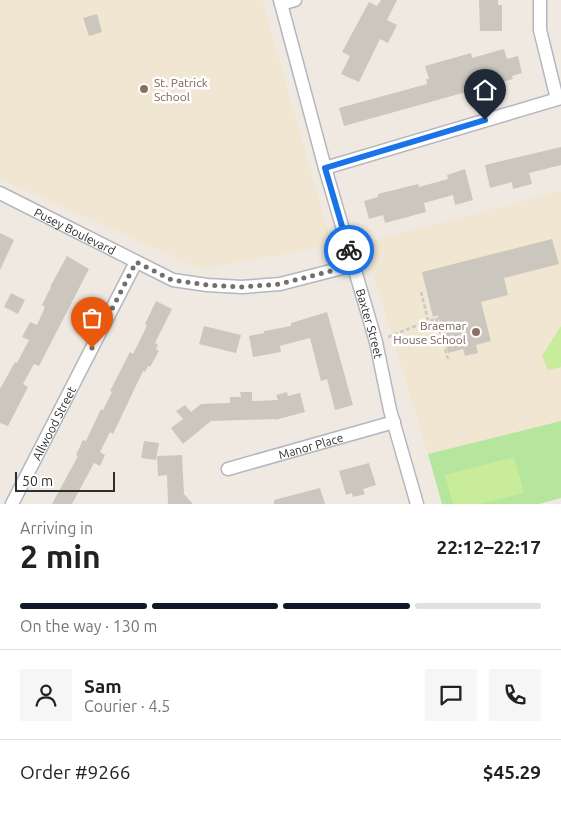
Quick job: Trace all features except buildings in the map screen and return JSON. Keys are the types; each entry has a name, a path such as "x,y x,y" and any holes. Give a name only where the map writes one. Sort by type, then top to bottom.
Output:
{"street":[{"path":"280,2 295,0"},
{"path":"325,168 559,98 540,30 540,0"},
{"name":"Baxter Street","path":"280,2 325,168 376,342 394,422 417,504"},
{"name":"Pusey Boulevard","path":"0,193 172,280 242,287 280,284 354,265"},
{"name":"Allwood Street","path":"12,504 136,262"},
{"name":"Manor Place","path":"228,469 394,422"}],"path":[{"path":"421,292 428,321"},
{"path":"376,342 436,318 443,317"},
{"path":"436,318 448,359"}],"shaded area":[{"name":"St. Patrick School","path":"0,0 262,0 332,245 202,269 0,179"},
{"name":"Braemar House School","path":"561,191 561,421 428,454 364,243"}],"green space":[{"path":"561,326 561,367 548,370 542,356"},
{"path":"561,421 561,498 539,504 442,504 428,454"},
{"path":"514,457 524,493 480,504 453,504 445,475"}],"way so far":[{"path":"92,348 136,262 172,280 242,287 280,284 354,265 349,250"}],"place":[{"name":"St. Patrick School","path":"144,89"},
{"name":"Braemar House School","path":"476,332"}],"route":[{"path":"349,250 325,168 485,120"}]}
